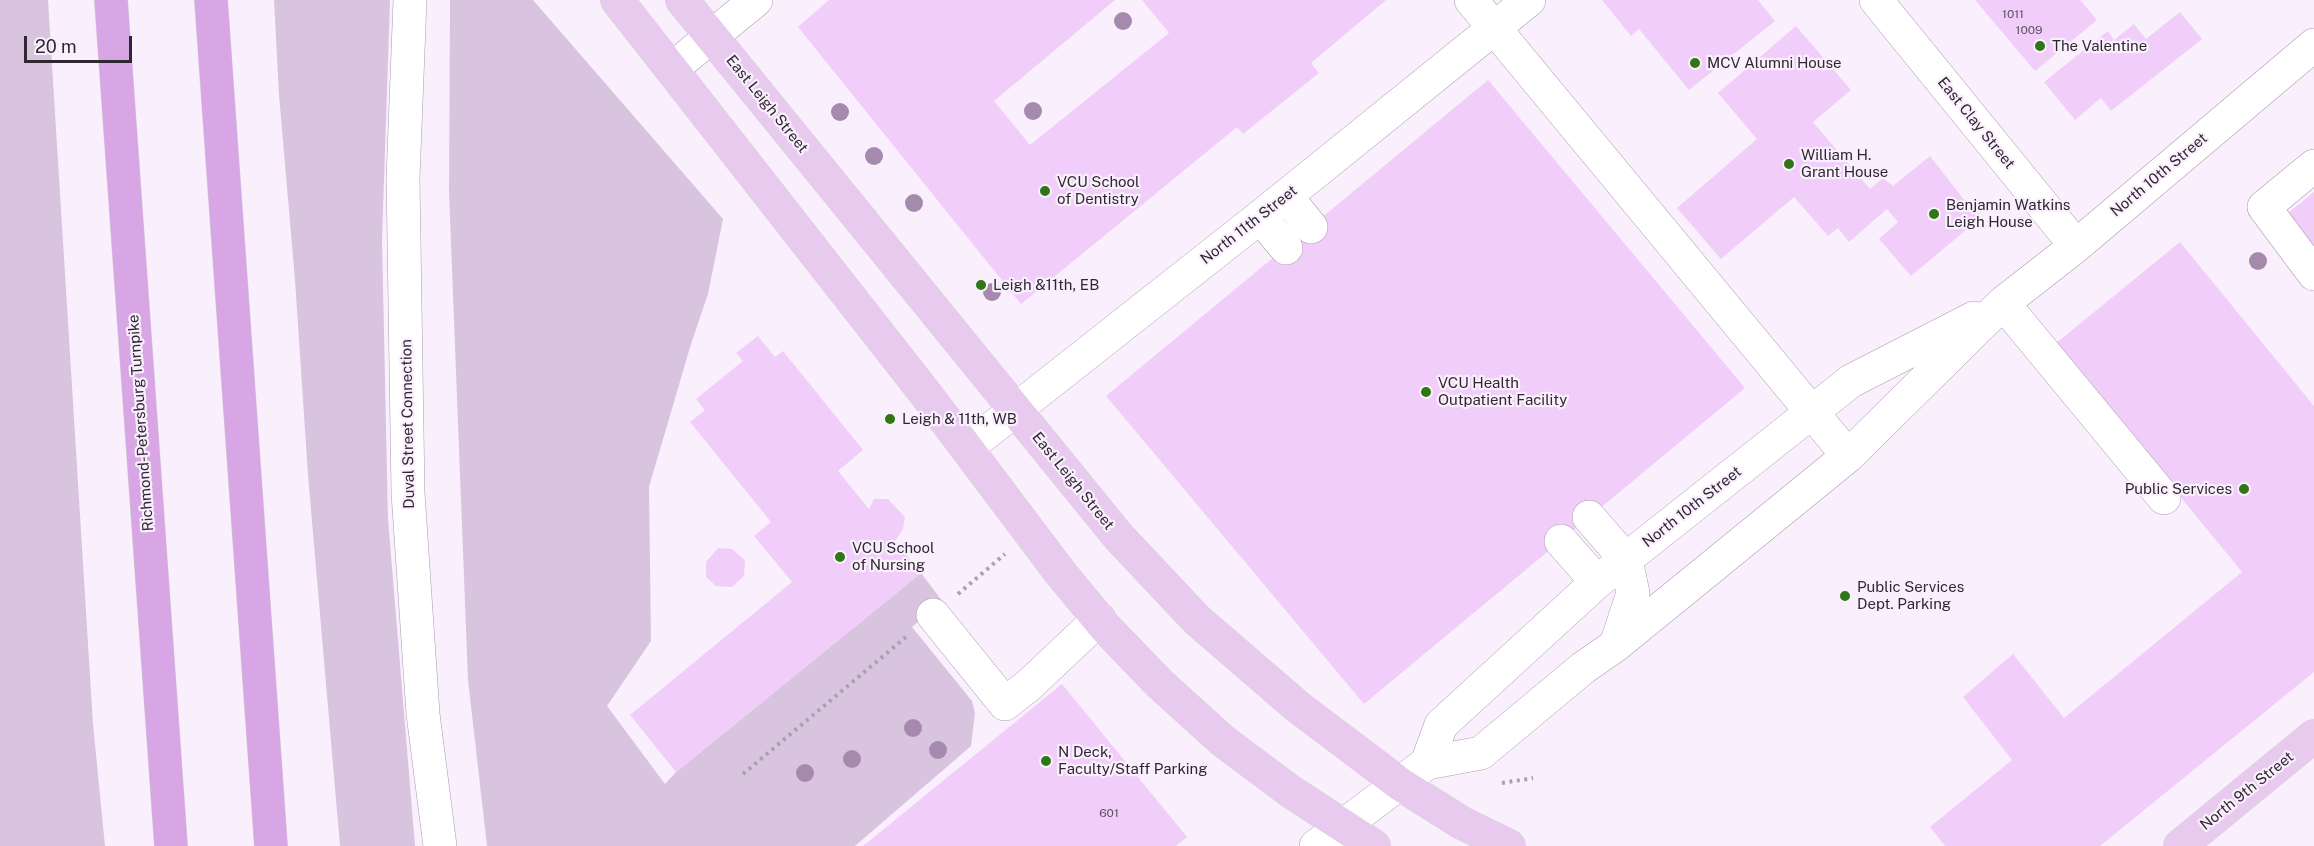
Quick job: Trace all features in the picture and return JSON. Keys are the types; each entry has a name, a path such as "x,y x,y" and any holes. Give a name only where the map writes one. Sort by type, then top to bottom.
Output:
{"highway":[{"name":"Richmond-Petersburg Turnpike","path":"111,0 171,846"},
{"path":"212,0 272,846"}],"main road":[{"path":"617,0 673,68 967,448 1044,552 1099,619 1159,683 1223,741 1290,791 1374,846"},
{"name":"East Leigh Street","path":"682,0 1142,563 1197,620 1298,707 1400,784 1462,823 1509,846"},
{"name":"North 9th Street","path":"2180,846 2314,736"}],"street":[{"name":"Duval Street Connection","path":"410,0 403,179 408,494 423,714 440,846"},
{"path":"673,68 756,0"},
{"path":"1471,0 1848,456"},
{"name":"North 11th Street","path":"967,448 1260,217 1529,0"},
{"name":"East Clay Street","path":"1876,0 2076,246"},
{"name":"North 10th Street","path":"1316,846 1427,763 1481,753 1583,669 1616,645 1848,456 2002,303 2076,246 2314,45"},
{"path":"2314,165 2264,207 2314,274"},
{"path":"1286,196 1311,227"},
{"path":"1260,217 1286,248"},
{"path":"2002,303 2164,498"},
{"name":"North 10th Street","path":"1427,763 1441,725 1597,582 1851,381 2002,303"},
{"path":"1589,518 1626,560 1632,593 1616,645"},
{"path":"1561,541 1597,582"},
{"path":"933,615 1005,704 1029,685 1099,619"}],"path":[{"path":"743,774 1006,554"},
{"path":"1493,785 1533,778"}],"shaded area":[{"path":"0,0 48,0 93,724 105,846 0,846"},
{"path":"274,0 390,0 382,240 388,519 415,846 340,846 308,475"},
{"path":"450,0 533,0 723,219 708,294 649,487 651,641 607,706 665,784 676,772 921,573 943,602 912,627 972,701 975,713 971,746 855,846 487,846 468,680 449,192"}],"building":[{"name":"VCU School of Dentistry","path":"829,0 1115,0 994,101 1030,145 1169,33 1142,0 1386,0 1311,63 1319,73 1243,134 1237,127 1021,304 798,27"},
{"name":"MCV Alumni House","path":"1602,0 1758,0 1775,21 1689,90 1639,29 1631,36"},
{"name":"The Valentine","path":"1975,0 2080,0 2097,20 2035,71"},
{"path":"2180,12 2202,39 2111,111 2101,98 2075,120 2044,82 2108,31 2114,40 2134,24 2146,39"},
{"name":"William H. Grant House","path":"1796,26 1851,90 1813,122 1870,189 1883,178 1893,186 1930,156 1979,219 1911,276 1879,239 1898,222 1887,209 1849,242 1838,228 1828,236 1794,197 1721,259 1677,208 1757,139 1718,93"},
{"name":"VCU Health Outpatient Facility","path":"1488,80 1745,388 1364,704 1106,396"},
{"path":"2314,192 2314,246 2287,214"},
{"name":"Public Services","path":"2180,242 2314,406 2314,672 2100,846 1945,846 1930,827 2012,760 1963,697 2013,654 2064,718 2242,572 2055,344"},
{"name":"VCU School of Nursing","path":"758,336 775,357 783,351 863,450 838,471 869,509 874,499 888,499 905,517 903,529 895,541 921,573 676,772 630,715 792,582 754,536 771,522 690,422 705,410 696,399 743,361 736,353"},
{"path":"718,548 732,549 745,560 744,576 732,587 716,586 706,577 706,562"},
{"name":"N Deck, Faculty/Staff Parking","path":"1062,684 1187,837 1176,846 863,846"}],"place":[{"name":"The Valentine","path":"2040,46"},
{"name":"MCV Alumni House","path":"1695,63"},
{"name":"William H. Grant House","path":"1789,164"},
{"name":"VCU School of Dentistry","path":"1045,191"},
{"name":"Benjamin Watkins Leigh House","path":"1934,214"},
{"name":"Leigh &11th, EB","path":"981,285"},
{"name":"VCU Health Outpatient Facility","path":"1426,392"},
{"name":"Leigh & 11th, WB","path":"890,419"},
{"name":"Public Services","path":"2244,489"},
{"name":"VCU School of Nursing","path":"840,557"},
{"name":"Public Services Dept. Parking","path":"1845,596"},
{"name":"N Deck, Faculty/Staff Parking","path":"1046,761"}]}
